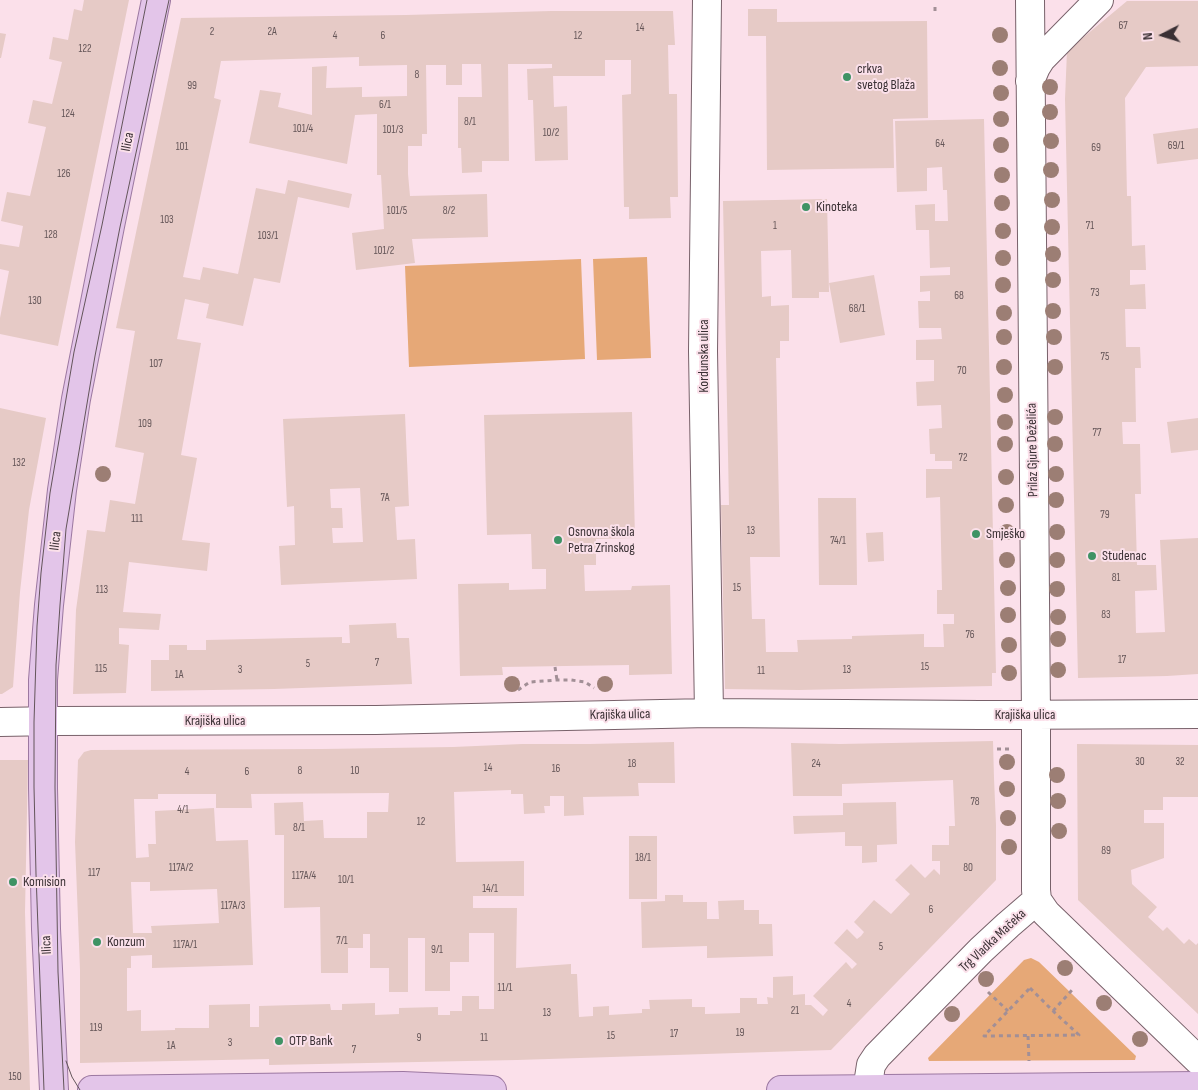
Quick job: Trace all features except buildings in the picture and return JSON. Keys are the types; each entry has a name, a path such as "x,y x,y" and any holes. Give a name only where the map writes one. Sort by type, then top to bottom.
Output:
{"main road":[{"name":"Ilica","path":"54,1090 46,929 43,721 44,664 49,605 69,444 110,226 156,0"},
{"path":"92,1090 403,1086 492,1090"},
{"path":"781,1090 1198,1086"}],"street":[{"name":"Kordunska ulica","path":"706,0 703,351 709,713"},
{"name":"Prilaz Gjure Deželića","path":"1030,0 1036,715 1035,882 1038,900"},
{"path":"1030,81 1041,59 1098,0"},
{"name":"Krajiška ulica","path":"0,722 366,720 709,713 1198,714"},
{"name":"Trg Vladka Mačeka","path":"868,1089 872,1065 877,1056 981,950 1008,924 1038,900 1055,923 1198,1060"}],"path":[{"path":"935,7 935,12"},
{"path":"555,667 556,680"},
{"path":"515,694 530,682 556,680 585,682 597,692"},
{"path":"997,749 1015,749"},
{"path":"1030,988 1078,1035 984,1036 1008,1011 1030,988"},
{"path":"1053,1011 1072,990"},
{"path":"988,992 1008,1011"},
{"path":"1028,1036 1029,1069"}],"shaded area":[{"path":"647,257 651,358 597,360 593,259"},
{"path":"581,259 585,359 409,367 405,266"},
{"path":"1031,958 1039,962 1136,1056 1135,1060 929,1061 928,1058 1024,960"}],"tram line":[{"path":"44,1090 34,787 37,626 41,573 50,493 74,352 102,225 147,0"},
{"path":"64,1090 58,972 55,787 56,665 66,529 95,356 120,227 169,0"},
{"path":"66,1061 72,1077 80,1090"}],"place":[{"name":"crkva svetog Blaža","path":"847,77"},
{"name":"Kinoteka","path":"806,207"},
{"name":"Smješko","path":"976,534"},
{"name":"Osnovna škola Petra Zrinskog","path":"558,540"},
{"name":"Studenac","path":"1092,556"},
{"name":"Komision","path":"13,882"},
{"name":"Konzum","path":"97,942"},
{"name":"OTP Bank","path":"279,1041"}]}
